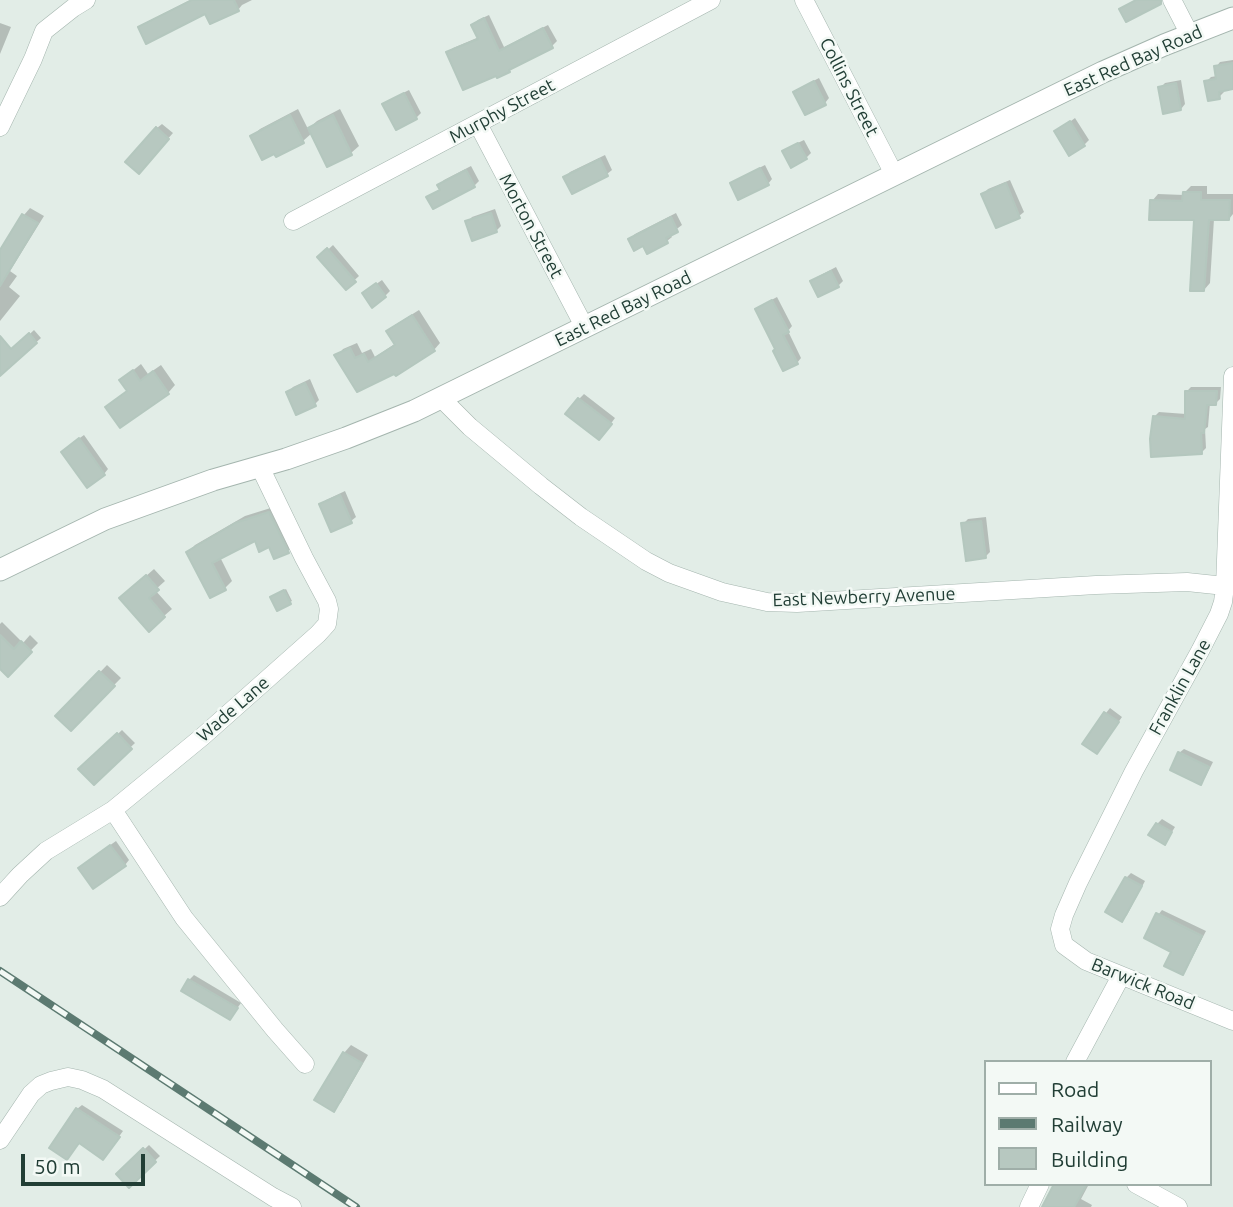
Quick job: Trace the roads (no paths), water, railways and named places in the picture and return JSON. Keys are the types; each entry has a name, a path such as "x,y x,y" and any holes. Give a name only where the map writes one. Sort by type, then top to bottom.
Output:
{"street":[{"path":"0,127 44,31 65,3 86,0"},
{"name":"Murphy Street","path":"293,221 711,0"},
{"name":"Collins Street","path":"804,0 894,174"},
{"path":"1171,0 1190,35"},
{"name":"East Red Bay Road","path":"0,570 105,519 213,480 371,429 441,398 1103,72 1233,18"},
{"name":"Morton Street","path":"478,124 584,328"},
{"name":"Franklin Lane","path":"1061,937 1064,915 1078,883 1134,771 1219,614 1229,585 1233,376"},
{"name":"East Newberry Avenue","path":"441,398 470,427 581,517 646,561 669,573 722,592 767,602 797,603 1096,585 1187,582 1229,585"},
{"name":"Wade Lane","path":"0,897 46,851 113,810 202,737 327,624 327,600 260,467"},
{"path":"113,810 184,918 305,1064"},
{"name":"Barwick Road","path":"1061,937 1069,951 1086,961 1233,1021"},
{"path":"1076,1060 1121,976"},
{"path":"0,1140 31,1094 41,1086 68,1077 82,1080 103,1089 292,1207"},
{"path":"1029,1207 1039,1186"},
{"path":"1140,1186 1178,1207"}],"railway":[{"path":"0,971 356,1207"}]}
